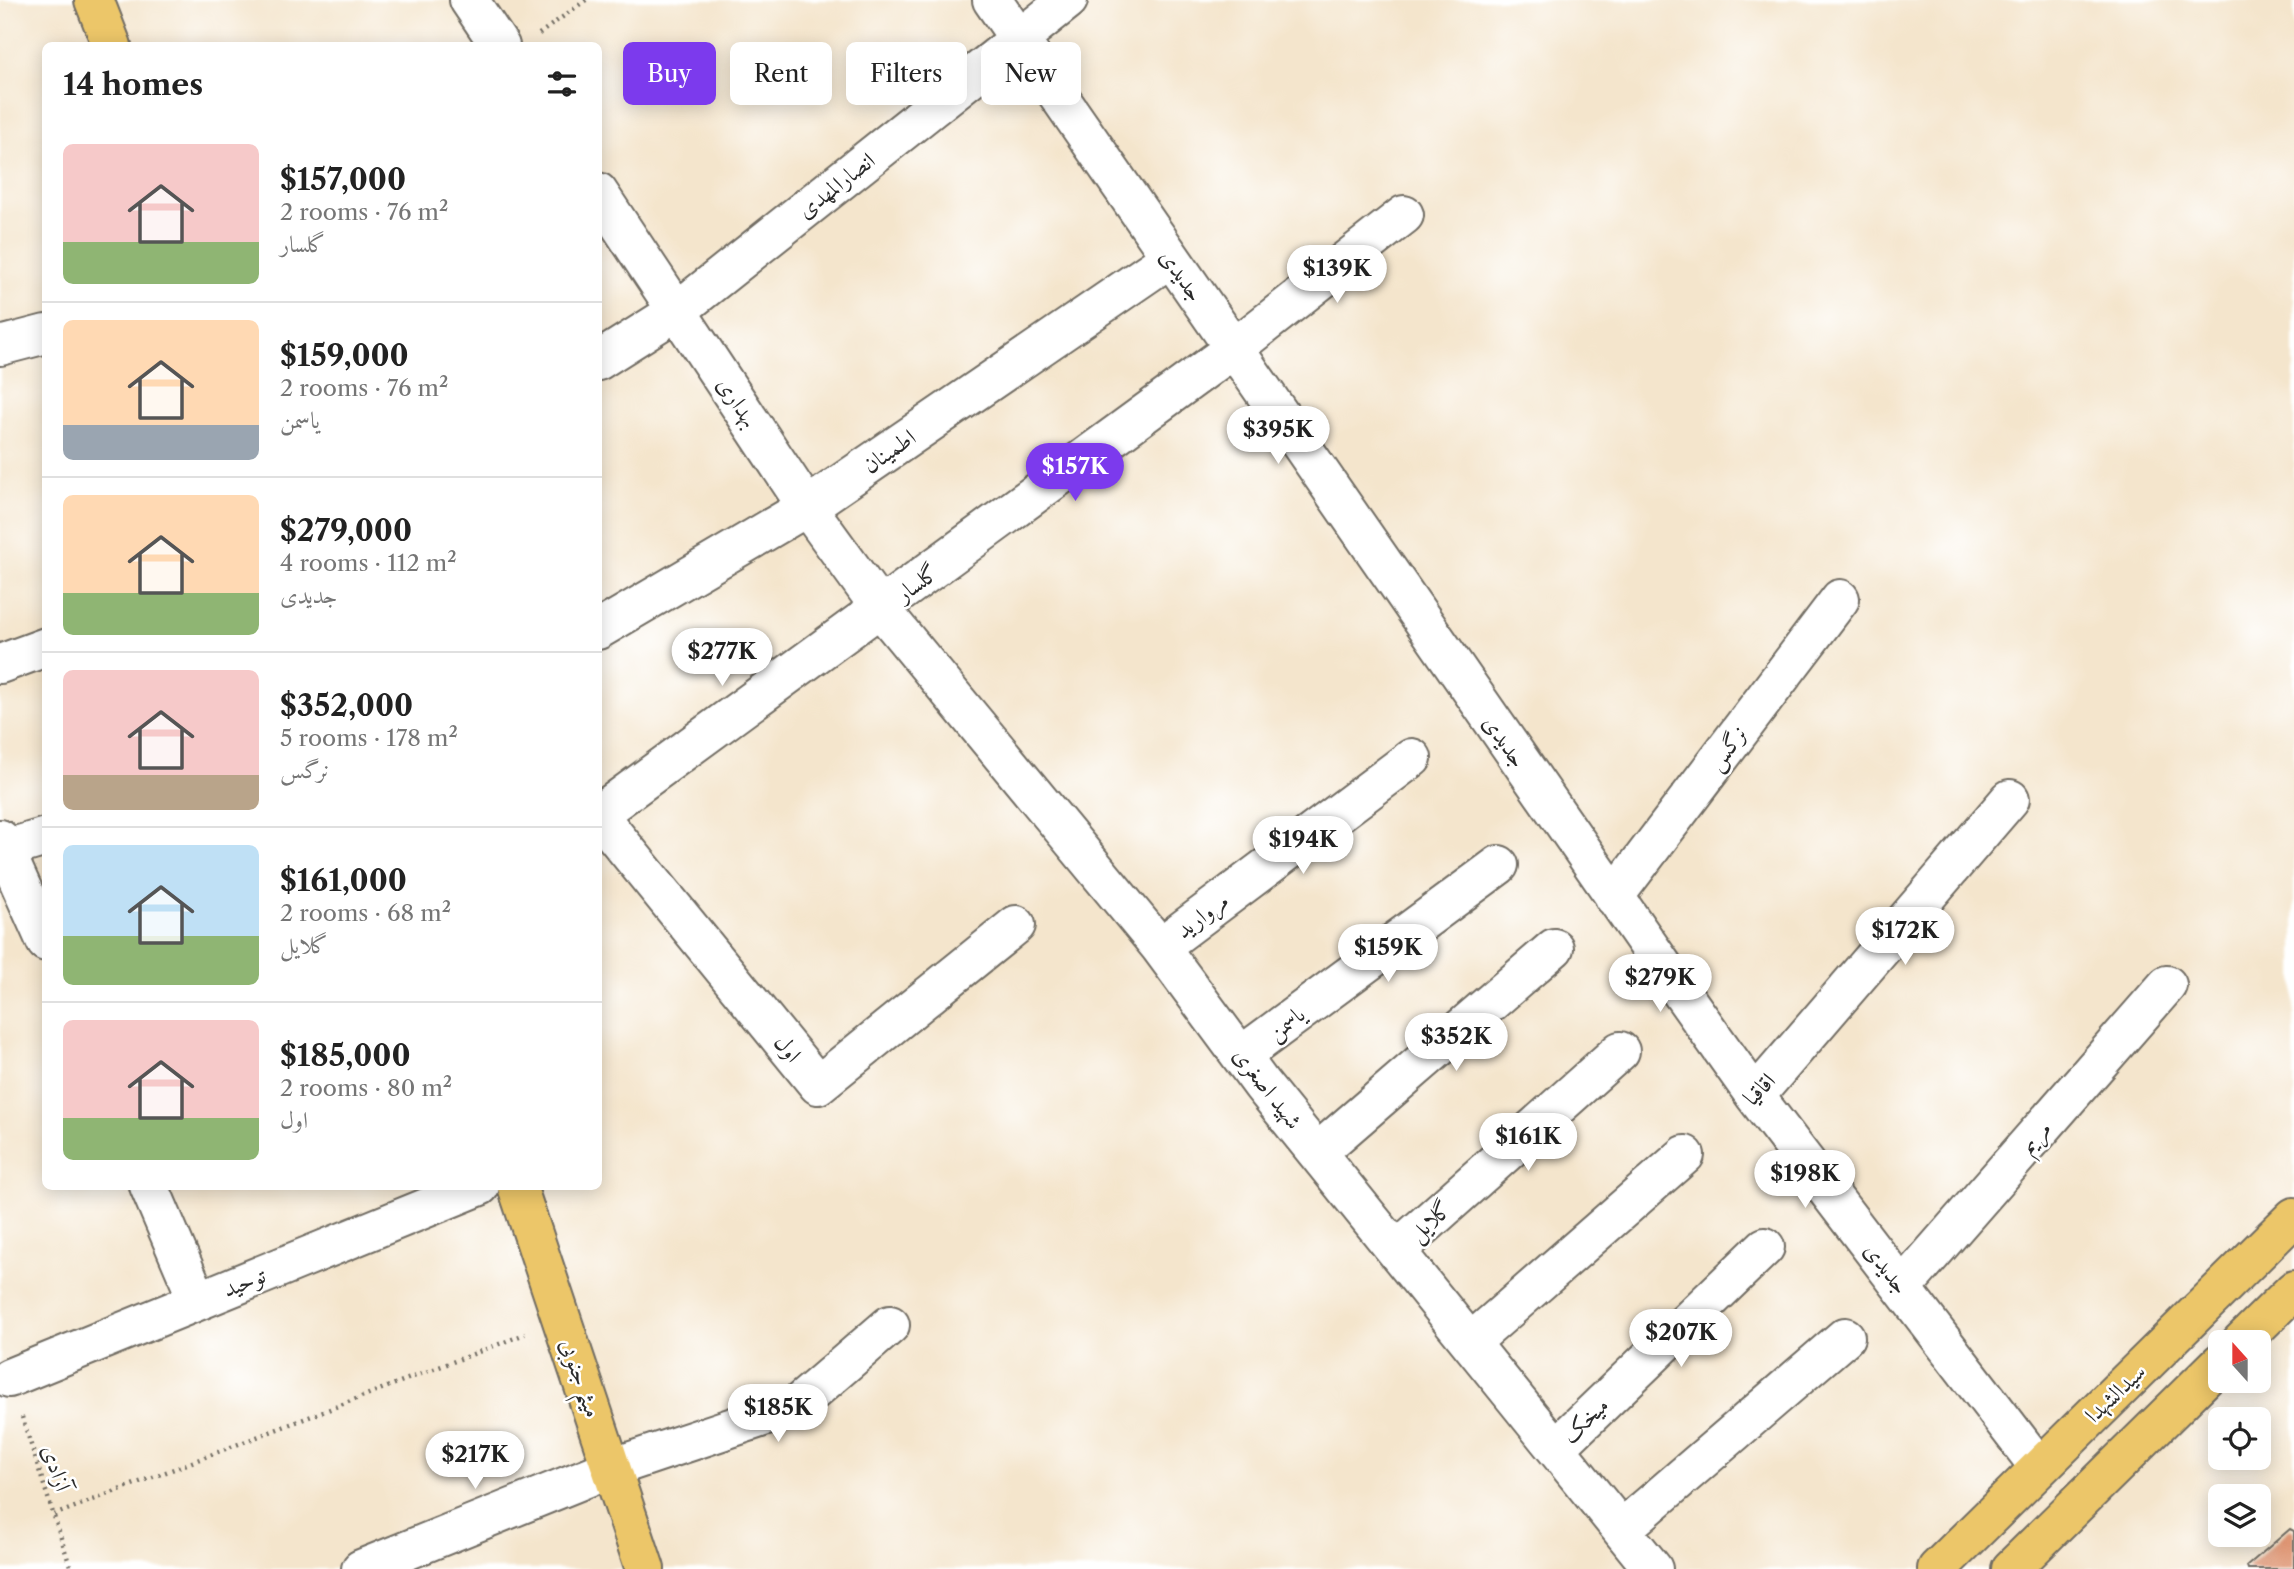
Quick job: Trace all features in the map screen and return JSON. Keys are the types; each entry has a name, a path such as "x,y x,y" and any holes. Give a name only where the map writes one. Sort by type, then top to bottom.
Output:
{"main road":[{"path":"96,1 111,42"},
{"name":"میثم جنوبی","path":"518,1190 645,1569"},
{"name":"سیدالشهدا","path":"1937,1569 2294,1217"},
{"path":"2253,1330 2294,1290"},
{"path":"2011,1569 2208,1375"}],"street":[{"path":"469,0 517,42"},
{"name":"جدیدی","path":"992,0 1755,1096 2039,1467"},
{"name":"انصارالمهدی","path":"602,358 677,311 1068,0"},
{"name":"بهداری","path":"602,198 807,508 881,609"},
{"name":"گلسار","path":"602,811 1233,349 1404,215"},
{"name":"اطمینان","path":"602,629 807,508 1170,258"},
{"path":"0,346 42,335"},
{"name":"نرگس","path":"1614,897 1840,599"},
{"name":"شهید اصغری","path":"881,609 1160,947 1262,1085 1653,1569"},
{"path":"0,664 42,648"},
{"name":"مروارید","path":"1160,947 1412,758"},
{"name":"اقاقیا","path":"1755,1096 2010,799"},
{"name":"اول","path":"602,819 818,1085 1016,925"},
{"path":"42,837 3,844 42,933"},
{"name":"یاسمن","path":"1242,1055 1499,865"},
{"path":"1318,1153 1554,948"},
{"name":"مریم","path":"1902,1288 2167,985"},
{"name":"گلایل","path":"1397,1250 1620,1051"},
{"path":"1471,1342 1685,1155"},
{"path":"151,1190 198,1301"},
{"name":"توحید","path":"9,1378 470,1190"},
{"name":"میخک","path":"1556,1448 1765,1247"},
{"path":"361,1569 611,1468 796,1406 890,1325"},
{"path":"1622,1529 1845,1337"}],"path":[{"path":"517,42 586,0"},
{"path":"54,1515 562,1320"},
{"name":"آزادی","path":"9,1378 71,1569"}],"building":[{"path":"2290,1529 2294,1531 2294,1569 2248,1569 2247,1566"}]}
